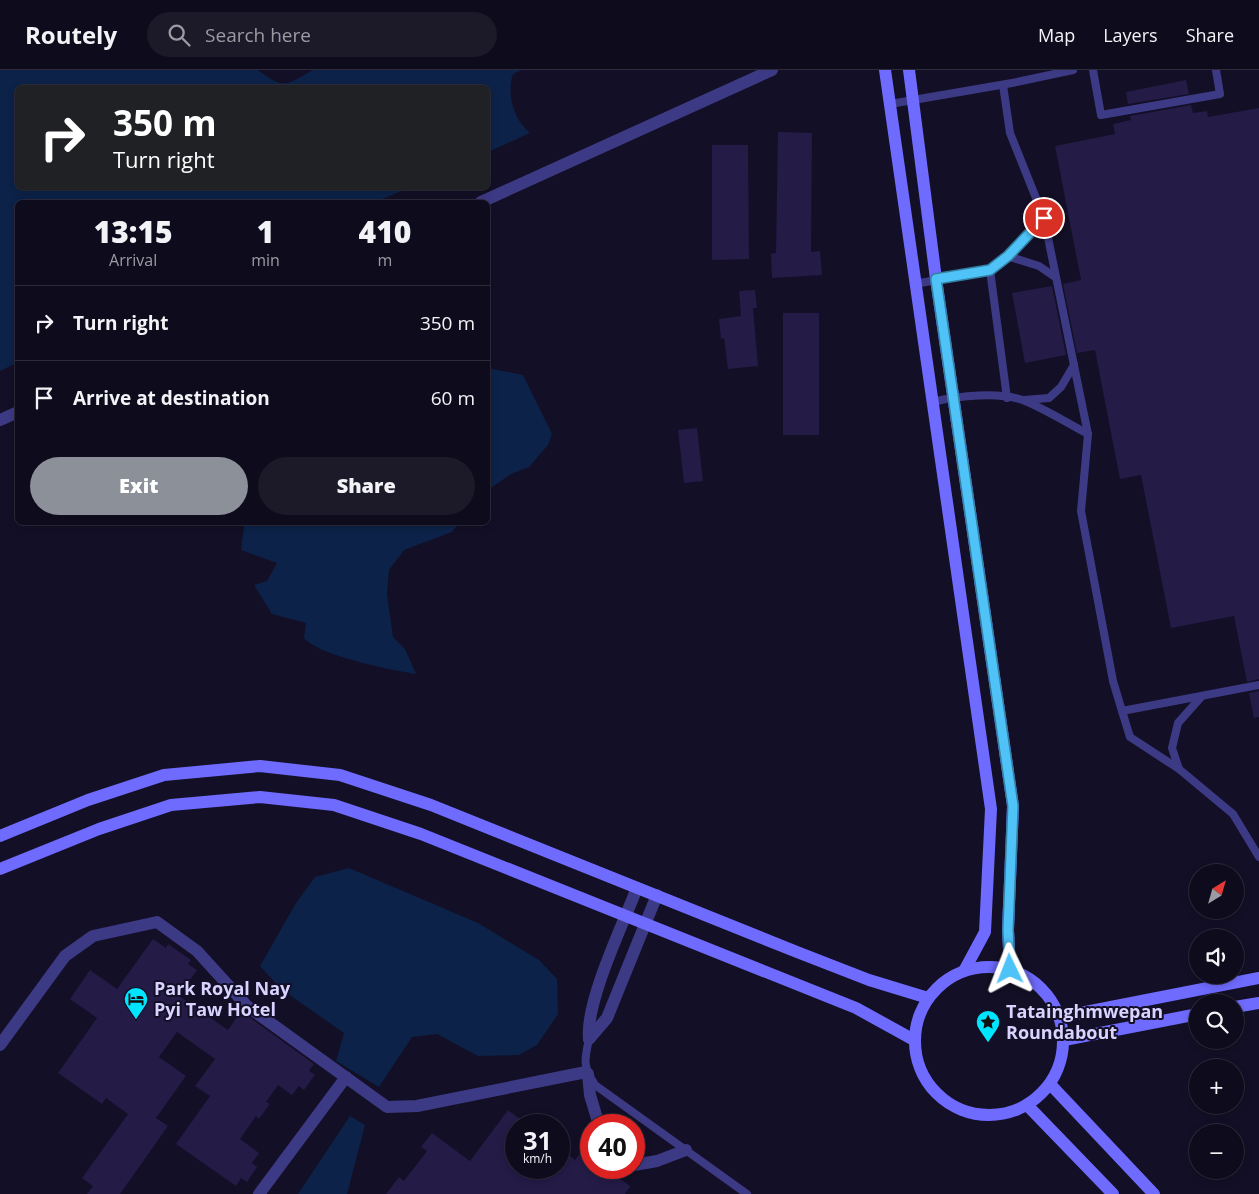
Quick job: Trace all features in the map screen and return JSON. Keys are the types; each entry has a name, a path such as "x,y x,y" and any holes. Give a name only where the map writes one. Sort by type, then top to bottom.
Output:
{"street":[{"path":"485,200 772,70"},
{"path":"885,70 991,809 985,932 964,970"},
{"path":"909,70 936,279 1013,806 1008,930 1010,969"},
{"path":"0,420 15,413"},
{"path":"0,836 88,800 164,774 260,766 340,775 432,804 869,980 928,998"},
{"path":"0,869 99,829 171,805 260,797 334,805 421,834 856,1008 914,1040"},
{"path":"589,1039 588,1027 592,1012 637,888"},
{"path":"589,1039 607,1018 657,895"},
{"path":"0,1045 65,956 93,936 157,922 197,952 247,1006 387,1107 417,1106 587,1073 596,1114"},
{"path":"993,966 1010,969 1032,980 1049,996 1060,1018 1064,1040 1060,1063 1050,1084 1027,1105 1006,1113 984,1115 962,1110 942,1098 927,1082 918,1062 914,1040 918,1018 928,998 944,981 964,970 993,966"},
{"path":"1060,1018 1259,978"},
{"path":"1244,1006 1259,1003"},
{"path":"1064,1040 1189,1016"},
{"path":"259,1194 346,1077"},
{"path":"1050,1084 1154,1194"},
{"path":"1027,1105 1113,1194"},
{"path":"645,1163 686,1150"}],"lane":[{"path":"890,104 1003,85 1074,70"},
{"path":"1092,70 1101,115 1220,94 1216,70"},
{"path":"1003,85 1010,133 1044,218 1088,434 1081,511 1113,680 1130,738 1179,769 1233,814 1259,857"},
{"path":"915,284 990,270 1008,256 1044,218"},
{"path":"1008,256 1039,266 1055,277"},
{"path":"990,270 1007,398"},
{"path":"932,402 954,397 990,396 1024,400 1049,398 1062,387 1074,365"},
{"path":"1024,400 1088,434"},
{"path":"1122,711 1259,686"},
{"path":"1179,769 1172,748 1178,723 1202,696"},
{"path":"589,1039 585,1057 587,1073 595,1085 747,1194"}],"water":[{"path":"0,70 258,70 274,81 285,83 291,82 313,70 522,70 513,74 510,90 511,98 516,114 524,128 530,133 490,151 490,85 15,85 15,190 404,190 380,200 15,200 15,364 0,371"},
{"path":"490,368 523,375 552,434 548,445 529,467 511,474 490,489"},
{"path":"242,525 457,525 452,532 404,550 389,570 387,594 393,637 405,649 416,674 357,661 325,651 312,645 304,638 306,623 272,614 254,585 267,581 277,563 241,550 244,527"},
{"path":"349,868 478,923 539,960 557,979 558,1014 537,1045 519,1055 478,1056 437,1034 412,1037 379,1087 336,1061 344,1033 281,989 260,966 296,903 315,877"},
{"path":"350,1116 365,1125 347,1194 298,1194"}],"building":[{"path":"1186,80 1189,94 1128,104 1126,92"},
{"path":"1191,105 1193,113 1207,111 1208,117 1259,108 1259,679 1247,682 1234,616 1171,628 1141,475 1120,479 1095,350 1077,353 1063,284 1081,280 1055,146 1115,134 1113,124 1131,120 1130,116"},
{"path":"778,132 812,133 811,252 820,251 822,275 772,278 771,254 776,253"},
{"path":"712,145 748,145 749,259 712,260"},
{"path":"1052,286 1066,355 1025,363 1012,293"},
{"path":"755,290 757,308 753,308 758,366 728,369 724,338 721,339 719,319 741,316 739,291"},
{"path":"783,313 819,313 819,435 783,435"},
{"path":"697,428 703,481 684,483 678,430"},
{"path":"1259,691 1259,717 1254,718 1249,693"},
{"path":"153,939 166,948 168,944 191,960 188,964 197,970 179,996 228,1030 241,1011 314,1064 309,1071 315,1075 304,1090 299,1086 292,1095 278,1085 266,1102 270,1104 259,1119 256,1116 240,1139 259,1153 252,1163 257,1167 247,1182 241,1178 236,1186 176,1144 210,1096 195,1086 215,1059 177,1032 159,1057 186,1076 156,1118 168,1126 120,1194 87,1194 93,1186 82,1178 128,1114 106,1098 102,1104 58,1073 97,1018 70,999 90,970 117,989"},
{"path":"508,1110 513,1114 505,1114"},
{"path":"505,1114 505,1179 570,1179 570,1156 575,1160 580,1154 580,1179 620,1179 630,1186 625,1194 386,1194 399,1177 404,1181 427,1151 421,1147 432,1133 470,1161"}],"place":[{"name":"Park Royal Nay Pyi Taw Hotel","path":"136,1020"},
{"name":"Tatainghmwepan Roundabout","path":"988,1043"}],"route":[{"path":"1010,969 1008,930 1013,806 936,279 990,270 1008,256 1044,218"}]}
